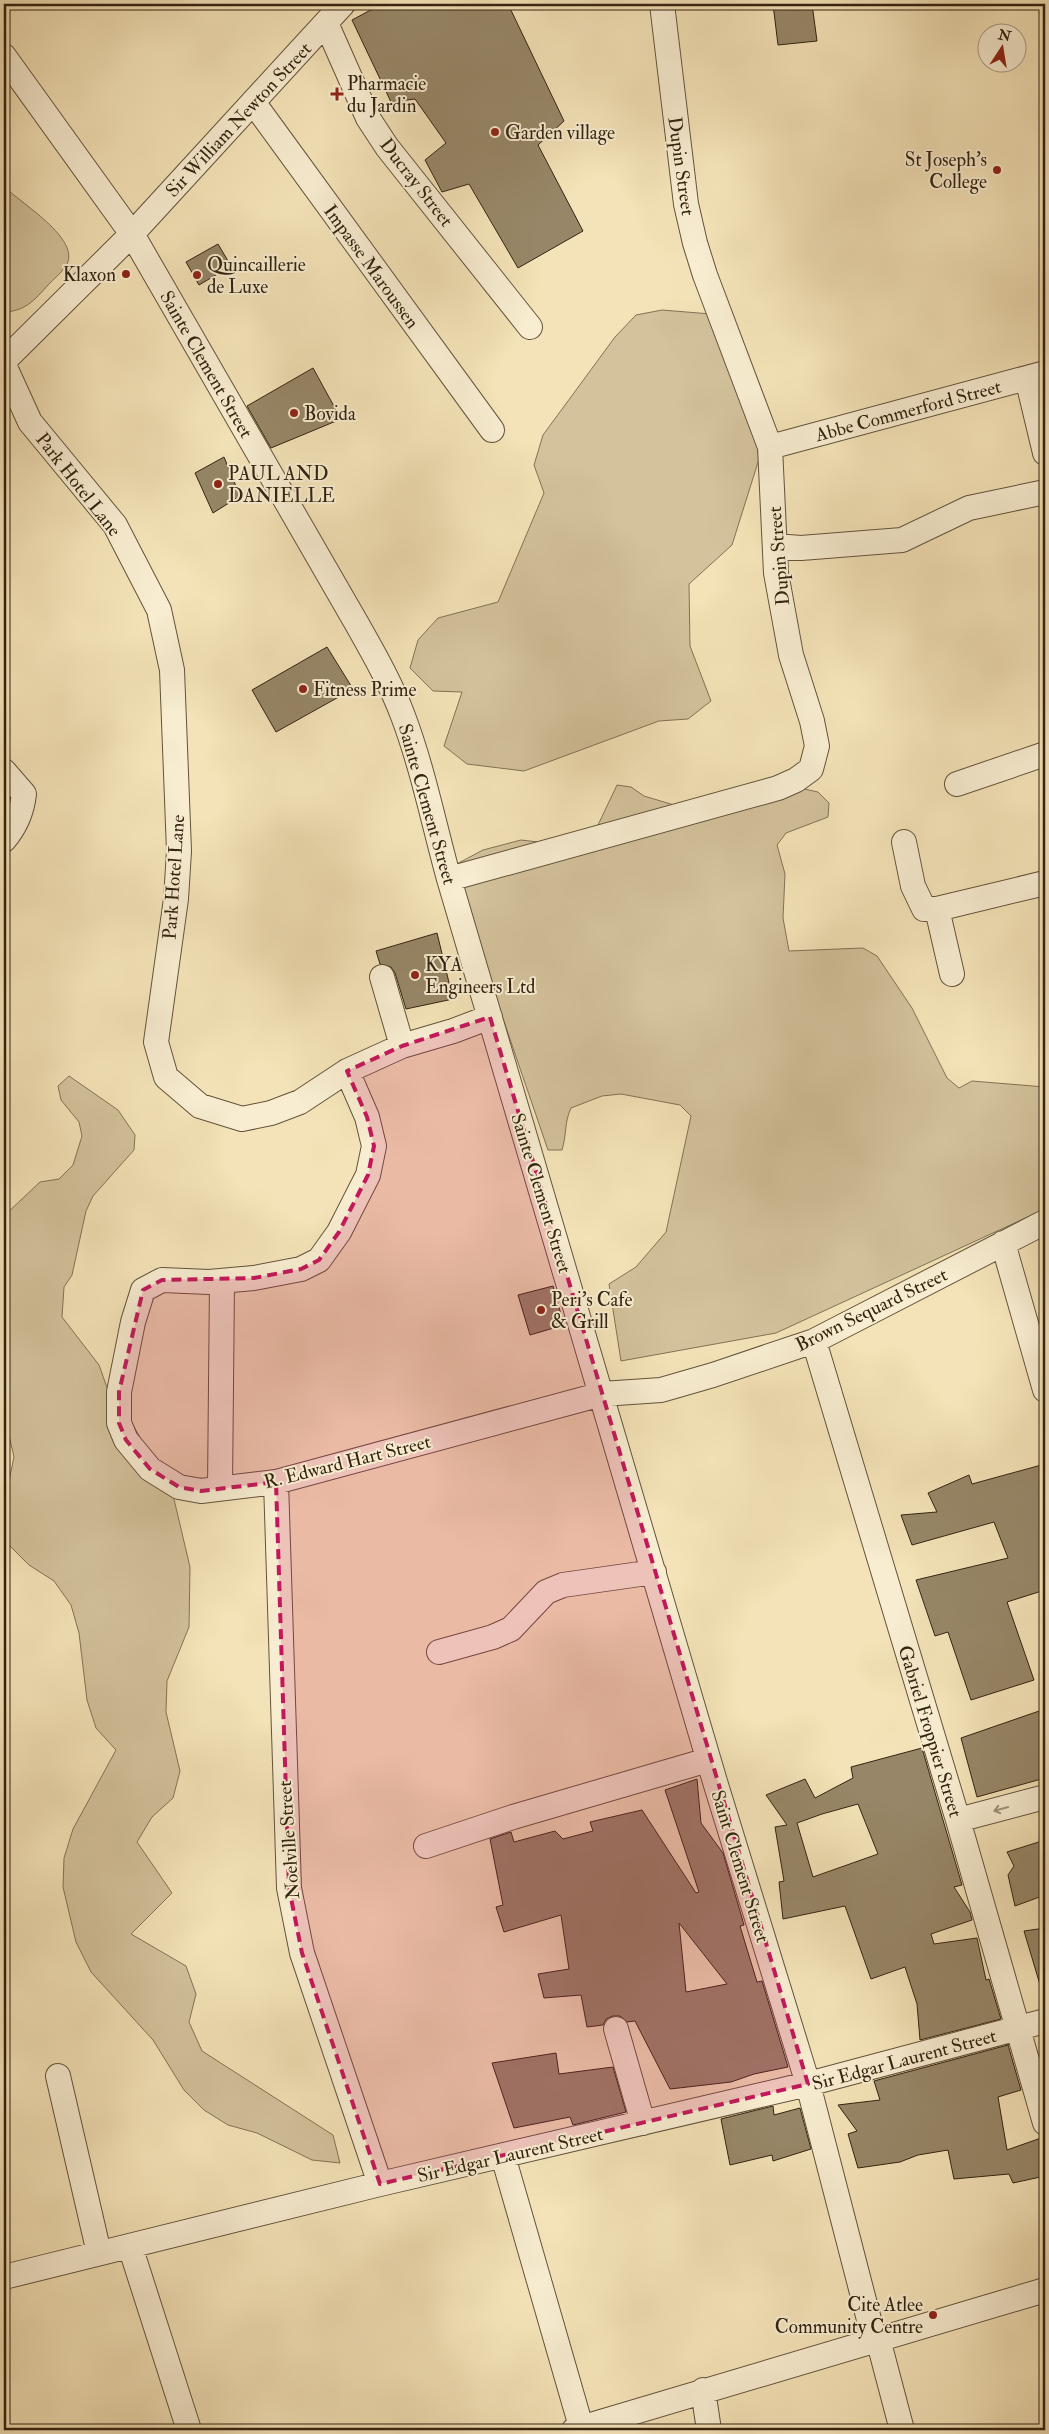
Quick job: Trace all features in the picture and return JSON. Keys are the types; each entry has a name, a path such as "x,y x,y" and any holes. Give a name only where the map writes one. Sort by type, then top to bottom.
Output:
{"street":[{"name":"Sir William Newton Street","path":"4,361 132,234 343,4"},
{"name":"Dupin Street","path":"448,879 778,788 796,780 811,769 817,746 812,721 791,654 776,573 770,447 704,275 686,204 662,4"},
{"name":"Ducray Street","path":"326,23 368,118 387,147 530,327"},
{"name":"Sainte Clement Street","path":"4,56 132,234 382,669 416,754 448,879 602,1394"},
{"name":"Impasse Maroussen","path":"253,102 492,430"},
{"name":"Park Hotel Lane","path":"4,365 30,422 115,526 159,610 172,670 179,852 176,900 156,1042 166,1077 200,1106 242,1119 271,1113 300,1102 347,1070 402,1046 454,1031 490,1017"},
{"name":"Abbe Commerford Street","path":"770,447 1036,376"},
{"path":"1036,376 1045,453"},
{"path":"775,546 801,548 902,540 968,508 1045,492"},
{"path":"957,784 1045,754"},
{"path":"4,771 24,794 22,810 12,830 4,840"},
{"path":"904,842 913,886 924,909 937,909 1045,883"},
{"path":"937,909 952,974"},
{"path":"382,977 402,1046"},
{"name":"R. Edward Hart Street","path":"347,1070 367,1116 374,1146 368,1175 339,1232 319,1260 301,1269 254,1278 222,1281 162,1280 143,1290 133,1322 119,1392 119,1423 126,1440 150,1469 179,1487 201,1491 276,1482 602,1394"},
{"name":"Brown Sequard Street","path":"602,1394 661,1390 713,1376 814,1340 1045,1222"},
{"path":"1003,1243 1045,1390"},
{"path":"220,1488 222,1281"},
{"name":"Gabriel Froppier Street","path":"814,1340 958,1820 1045,2123"},
{"name":"Saint Clement Street","path":"602,1394 708,1760 808,2084 902,2430"},
{"name":"Noelville Street","path":"276,1482 289,1888 302,1953 380,2184"},
{"path":"439,1652 493,1637 511,1629 546,1592 563,1585 654,1572"},
{"path":"426,1846 513,1816 708,1760"},
{"path":"958,1820 1045,1797"},
{"name":"Sir Edgar Laurent Street","path":"4,2277 380,2184 808,2084 1045,2021"},
{"path":"616,2029 643,2123"},
{"path":"58,2076 99,2253"},
{"path":"503,2156 579,2430 704,2390 1045,2290"},
{"path":"130,2246 189,2430"},
{"path":"704,2390 709,2430"}],"highlighted area":[{"path":"490,1017 808,2084 380,2184 302,1953 289,1888 276,1482 201,1491 179,1487 150,1469 126,1440 119,1423 119,1392 143,1290 162,1280 254,1278 301,1269 319,1260 339,1232 368,1175 374,1146 367,1117 347,1071 402,1046"}],"shaded area":[{"path":"4,186 58,233 69,255 64,269 29,304 18,310 4,312"},
{"path":"662,310 711,314 751,399 759,459 732,545 689,584 690,646 711,701 688,719 659,721 524,771 467,764 444,746 462,692 433,691 410,668 418,640 438,618 498,602 544,493 534,465 543,435 615,337 636,315"},
{"path":"617,785 631,787 644,796 674,805 786,785 818,792 829,803 828,817 786,833 777,845 785,874 783,918 789,951 863,948 877,956 912,1008 947,1078 959,1088 972,1081 1045,1087 1045,1209 776,1333 621,1361 609,1284 636,1267 666,1232 691,1116 680,1105 621,1094 602,1096 571,1108 567,1119 562,1150 548,1150 451,867 483,850 521,840 547,843 598,825"},
{"path":"69,1076 118,1110 135,1135 134,1150 93,1196 86,1211 72,1275 64,1287 62,1317 99,1365 115,1410 133,1425 173,1495 190,1567 189,1627 167,1681 166,1712 180,1771 173,1798 152,1817 137,1842 172,1893 131,1934 186,1966 196,1994 189,2022 202,2051 333,2135 340,2163 312,2160 257,2133 228,2125 204,2110 184,2090 153,2040 91,1972 76,1942 63,1887 64,1858 73,1829 116,1750 96,1728 87,1700 79,1633 71,1605 54,1581 29,1565 8,1544 4,1525 4,1504 14,1457 4,1414 4,1216 40,1182 59,1179 73,1165 82,1136 79,1122 61,1100 58,1086"}],"building":[{"name":"Garden village","path":"382,4 508,4 564,121 538,145 583,231 518,268 469,184 442,192 425,160 446,143 415,99 391,102 352,20"},
{"path":"773,4 812,4 817,41 778,45"},
{"path":"218,244 231,266 199,285 186,262"},
{"name":"Bovida","path":"313,368 341,419 271,448 247,406"},
{"name":"PAUL AND DANIELLE","path":"224,457 240,496 213,513 195,473"},
{"name":"Fitness Prime","path":"327,647 353,689 276,732 252,690"},
{"name":"KYA Engineers Ltd","path":"437,933 453,999 406,1009 395,973 391,967 380,964 376,951"},
{"name":"Peri's Cafe & Grill","path":"553,1286 564,1325 530,1335 518,1295"},
{"path":"1045,1464 1045,1590 1007,1602 1034,1680 971,1700 948,1632 935,1636 916,1580 1008,1558 994,1522 912,1545 901,1515 937,1512 928,1493 969,1475 972,1484"},
{"path":"1045,1709 1045,1778 977,1797 961,1738"},
{"path":"922,1748 962,1885 954,1887 970,1912 972,1920 931,1934 934,1944 977,1938 986,1980 989,1979 1001,2019 920,2040 917,2004 905,1967 871,1979 845,1906 783,1919 779,1882 784,1881 775,1827 787,1825 766,1795 805,1779 815,1798 853,1778 851,1767","holes":["858,1804 878,1854 813,1877 797,1823"]},
{"path":"697,1779 701,1823 723,1853 744,1925 740,1926 757,1982 762,1981 788,2067 754,2074 731,2082 670,2089 635,2021 627,2022 620,2016 613,2016 606,2019 603,2025 587,2027 581,1995 544,1998 538,1974 569,1969 561,1915 504,1932 496,1907 503,1905 490,1839 511,1832 514,1842 555,1831 563,1839 593,1831 590,1822 642,1810 696,1893 699,1892 665,1790","holes":["679,1923 727,1984 686,1992"]},
{"path":"1045,1840 1045,1895 1015,1906 1008,1875 1014,1866 1007,1852"},
{"path":"1045,1928 1045,1987 1041,1988 1024,1931"},
{"path":"1008,2045 1021,2090 998,2097 1007,2150 1041,2138 1045,2151 1045,2176 1013,2183 1009,2174 954,2179 948,2150 918,2155 900,2162 858,2168 848,2134 857,2131 838,2105 880,2100 874,2081"},
{"path":"556,2053 559,2074 613,2067 626,2112 573,2125 570,2117 514,2128 492,2063"},
{"path":"773,2106 774,2115 800,2108 811,2149 773,2161 772,2155 730,2165 721,2119"}],"place":[{"name":"Pharmacie du Jardin","path":"337,94"},
{"name":"Garden village","path":"495,132"},
{"name":"St Joseph's College","path":"997,170"},
{"name":"Klaxon","path":"126,274"},
{"name":"Quincaillerie de Luxe","path":"197,275"},
{"name":"Bovida","path":"294,413"},
{"name":"PAUL AND DANIELLE","path":"218,484"},
{"name":"Fitness Prime","path":"303,689"},
{"name":"KYA Engineers Ltd","path":"415,975"},
{"name":"Peri's Cafe & Grill","path":"541,1310"},
{"name":"Cite Atlee Community Centre","path":"933,2315"}]}
